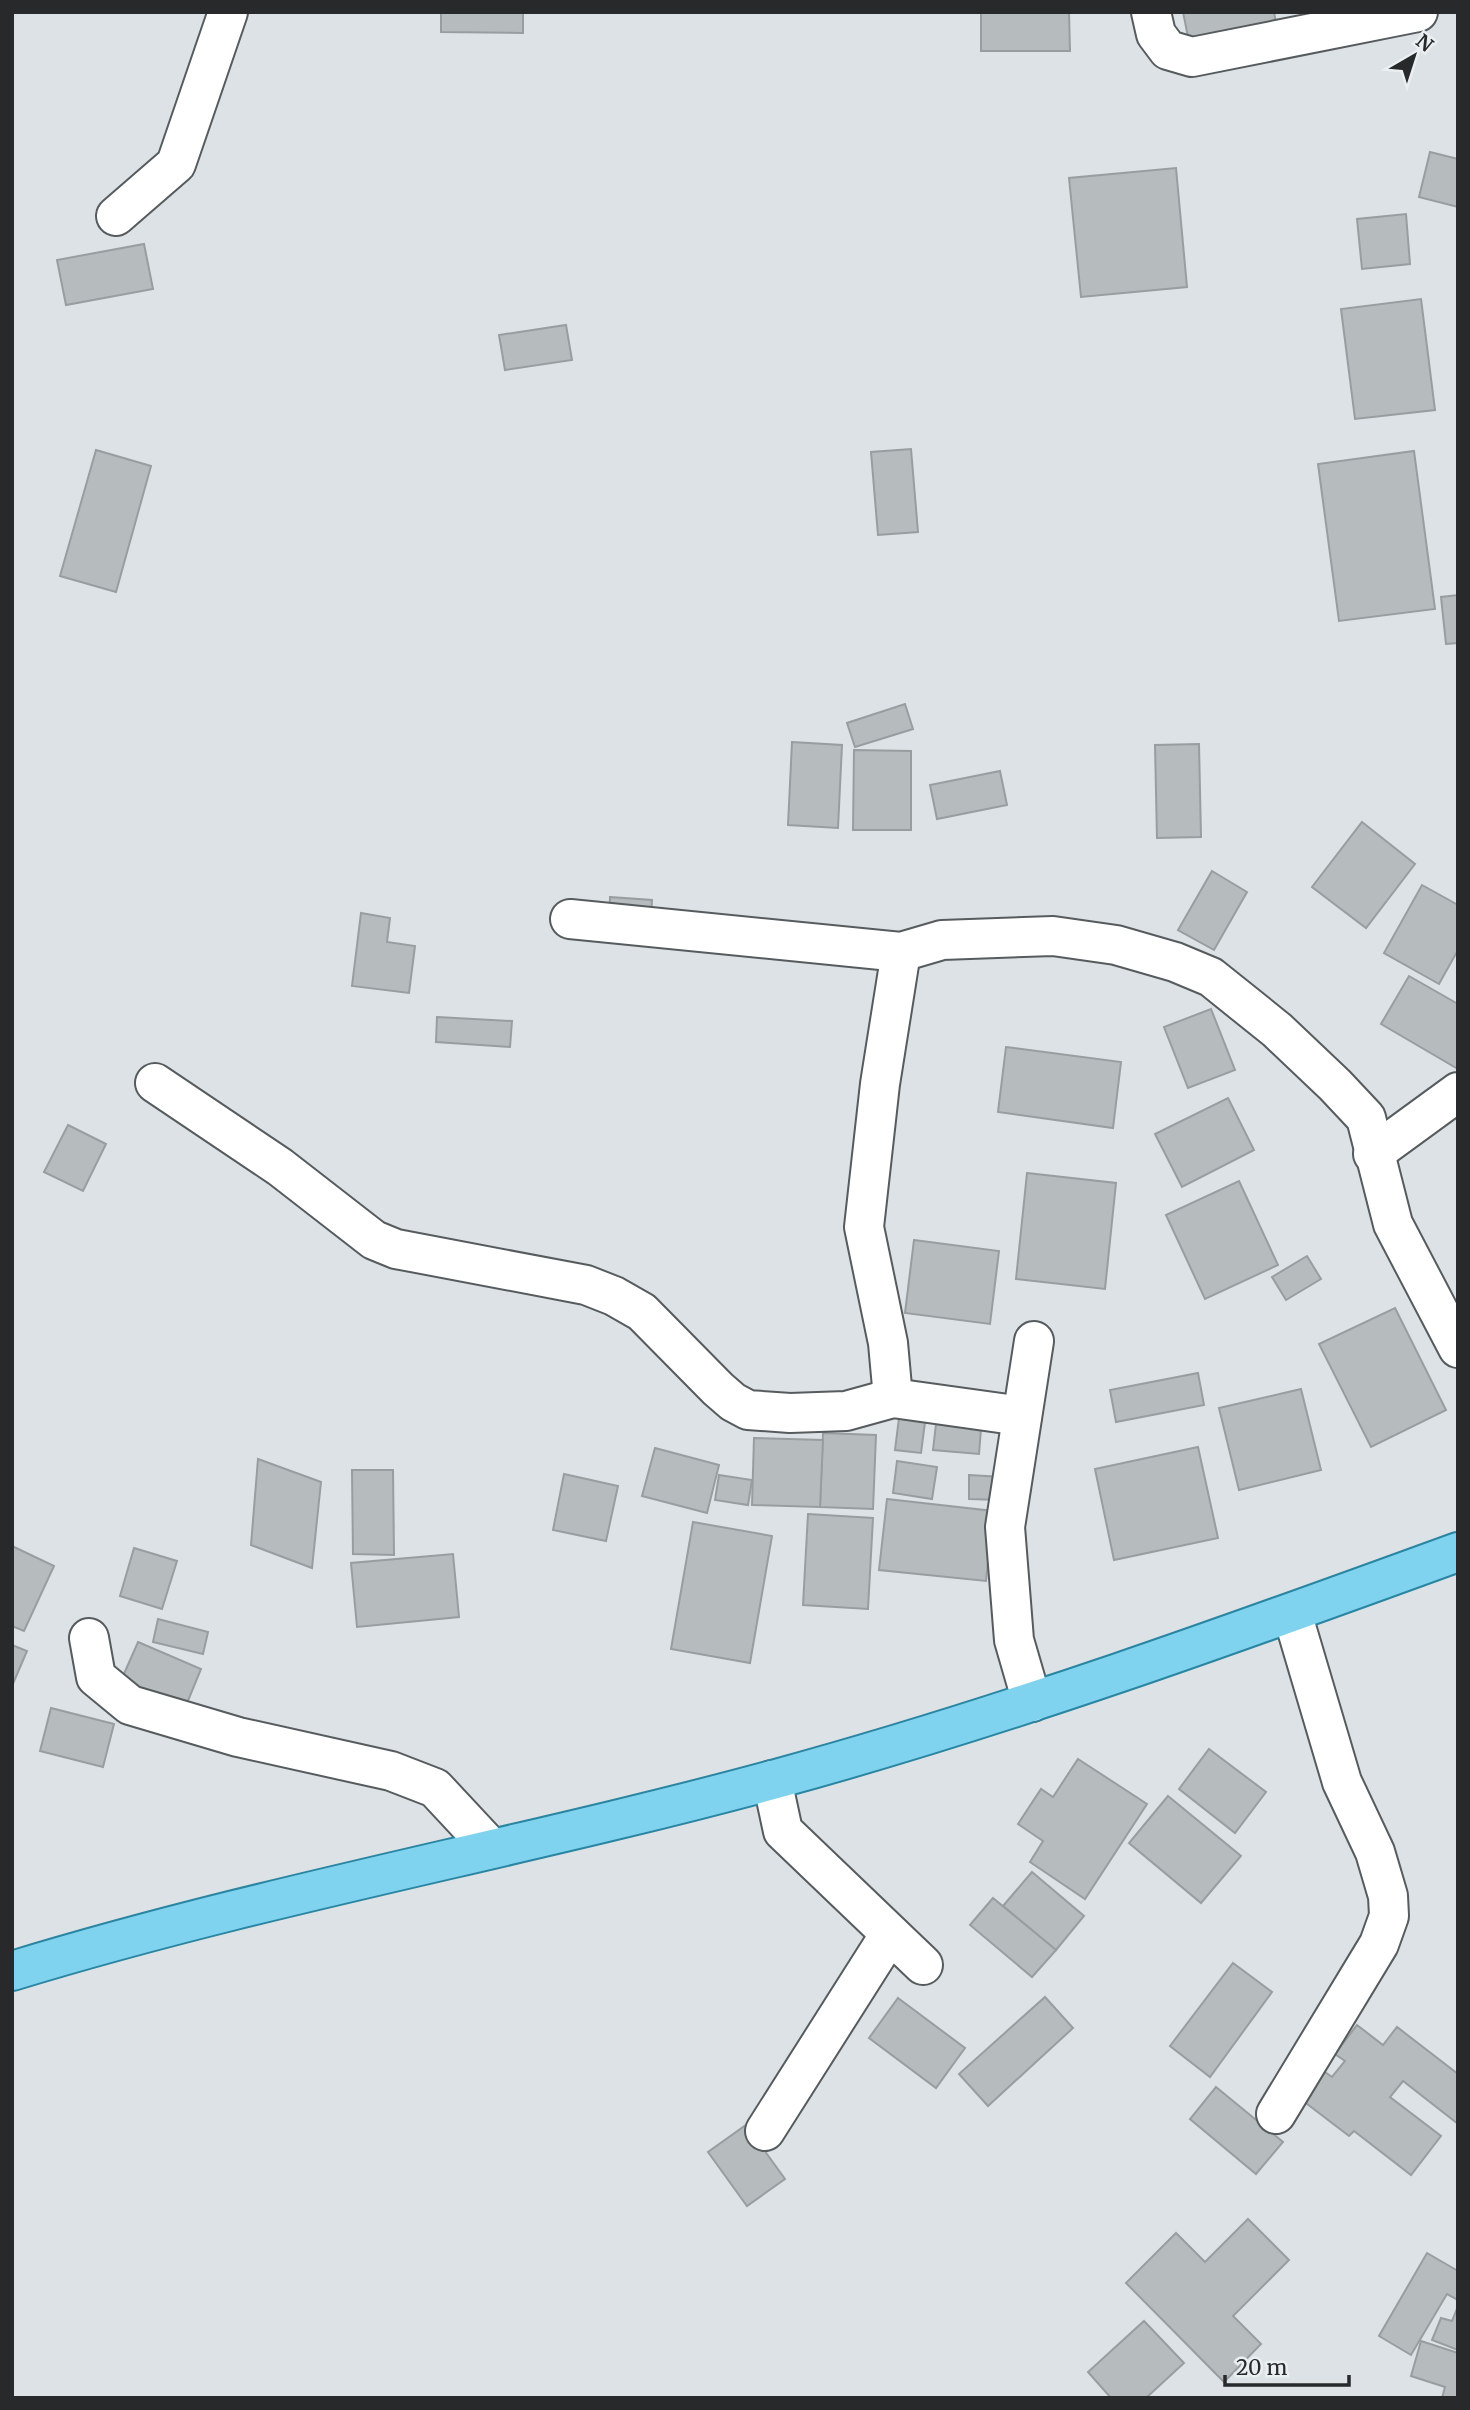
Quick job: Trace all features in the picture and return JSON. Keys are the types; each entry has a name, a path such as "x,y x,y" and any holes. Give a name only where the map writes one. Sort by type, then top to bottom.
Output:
{"main road":[{"path":"12,1971 187,1921 772,1780 892,1746 1032,1702 1292,1613 1458,1552"}],"street":[{"path":"116,216 176,164 228,12"},
{"path":"1151,12 1156,34 1168,50 1192,57 1418,12"},
{"path":"570,919 901,952 942,940 1052,936 1116,945 1175,962 1211,977 1277,1030 1366,1118 1373,1154 1393,1224 1458,1348"},
{"path":"893,1398 888,1343 864,1227 880,1084 901,952"},
{"path":"155,1083 280,1167 374,1240 396,1249 586,1285 614,1296 642,1312 718,1389 748,1410 790,1413 846,1411 893,1398 1022,1416"},
{"path":"1373,1154 1458,1092"},
{"path":"1032,1702 1014,1640 1004,1527 1034,1341"},
{"path":"1276,2114 1379,1944 1389,1916 1388,1896 1375,1852 1342,1782 1292,1613"},
{"path":"89,1638 96,1677 130,1705 238,1737 391,1771 435,1788 491,1848"},
{"path":"772,1780 783,1831 923,1965"},
{"path":"765,2131 890,1934"}],"building":[{"path":"441,12 523,12 523,33 441,32"},
{"path":"981,12 1069,12 1070,51 981,51"},
{"path":"1183,12 1274,12 1276,23 1189,42"},
{"path":"1430,152 1458,159 1458,207 1419,197"},
{"path":"1176,168 1187,287 1081,297 1069,178"},
{"path":"1406,214 1410,264 1362,269 1357,219"},
{"path":"144,244 153,289 66,305 57,260"},
{"path":"1421,299 1435,410 1355,419 1341,309"},
{"path":"566,325 572,360 505,370 499,335"},
{"path":"911,449 918,532 878,535 871,452"},
{"path":"96,450 151,466 116,592 60,576"},
{"path":"1414,451 1435,609 1339,621 1318,464"},
{"path":"1458,595 1458,643 1446,644 1441,597"},
{"path":"905,704 913,729 855,747 847,723"},
{"path":"792,742 842,745 838,828 788,825"},
{"path":"1199,744 1201,837 1157,838 1155,745"},
{"path":"854,750 911,751 911,830 853,830"},
{"path":"1000,771 1007,805 937,819 930,785"},
{"path":"1362,822 1415,864 1366,928 1312,887"},
{"path":"1212,871 1247,892 1214,950 1178,930"},
{"path":"1422,885 1458,905 1458,950 1439,984 1384,953"},
{"path":"610,897 652,900 651,925 609,922"},
{"path":"361,913 390,918 387,942 415,946 409,993 352,986"},
{"path":"1409,976 1458,1004 1458,1069 1381,1024"},
{"path":"1211,1009 1235,1070 1188,1088 1164,1027"},
{"path":"437,1017 512,1021 510,1047 436,1042"},
{"path":"1006,1047 1121,1062 1113,1128 998,1112"},
{"path":"1228,1098 1254,1150 1182,1187 1155,1134"},
{"path":"68,1125 106,1144 83,1191 44,1172"},
{"path":"1027,1173 1116,1183 1105,1289 1016,1279"},
{"path":"1239,1181 1278,1265 1205,1299 1166,1215"},
{"path":"914,1240 999,1251 990,1324 905,1313"},
{"path":"1307,1256 1321,1279 1286,1300 1272,1277"},
{"path":"1395,1308 1446,1410 1371,1447 1319,1344"},
{"path":"1198,1373 1204,1405 1116,1422 1110,1390"},
{"path":"1301,1389 1321,1470 1239,1490 1219,1408"},
{"path":"899,1418 925,1422 921,1453 895,1450"},
{"path":"936,1424 981,1429 979,1454 933,1450"},
{"path":"823,1433 876,1435 873,1509 820,1507"},
{"path":"754,1438 823,1440 820,1507 752,1505"},
{"path":"1198,1447 1218,1538 1114,1560 1095,1469"},
{"path":"655,1448 719,1465 707,1513 642,1496"},
{"path":"258,1459 321,1482 312,1568 251,1545"},
{"path":"897,1461 937,1467 932,1499 893,1493"},
{"path":"352,1470 393,1470 394,1555 353,1554"},
{"path":"564,1474 618,1486 606,1541 553,1530"},
{"path":"719,1475 752,1480 748,1505 715,1500"},
{"path":"969,1475 1002,1477 1001,1500 969,1499"},
{"path":"887,1499 993,1511 986,1581 879,1570"},
{"path":"808,1514 873,1518 868,1609 803,1605"},
{"path":"693,1522 772,1536 750,1663 671,1649"},
{"path":"12,1546 54,1566 24,1631 12,1626"},
{"path":"134,1548 177,1561 162,1609 120,1596"},
{"path":"453,1554 459,1617 357,1627 351,1563"},
{"path":"158,1619 208,1632 203,1654 153,1642"},
{"path":"138,1642 201,1669 183,1713 119,1685"},
{"path":"12,1645 27,1651 12,1686"},
{"path":"51,1708 114,1724 103,1767 40,1751"},
{"path":"1209,1749 1266,1792 1235,1833 1179,1789"},
{"path":"1078,1759 1147,1804 1085,1899 1030,1862 1043,1841 1018,1824 1041,1789 1053,1797"},
{"path":"1168,1796 1241,1856 1201,1903 1129,1843"},
{"path":"1032,1872 1084,1916 1056,1950 1003,1906"},
{"path":"993,1898 1056,1950 1032,1977 970,1925"},
{"path":"1233,1963 1272,1992 1210,2077 1170,2046"},
{"path":"1045,1997 1073,2028 988,2106 959,2074"},
{"path":"898,1998 965,2048 936,2088 869,2038"},
{"path":"1357,2025 1383,2045 1397,2027 1458,2074 1458,2124 1403,2081 1390,2097 1441,2136 1411,2175 1354,2131 1349,2136 1302,2100 1325,2072 1332,2077 1345,2061 1335,2054"},
{"path":"1216,2087 1283,2142 1256,2174 1190,2119"},
{"path":"746,2125 785,2179 747,2206 708,2152"},
{"path":"1248,2219 1289,2260 1233,2316 1261,2344 1224,2382 1126,2283 1176,2233 1205,2262"},
{"path":"1427,2253 1458,2271 1458,2300 1447,2294 1411,2355 1379,2336"},
{"path":"1458,2306 1458,2350 1432,2340 1441,2318 1452,2321"},
{"path":"1144,2321 1184,2363 1146,2398 1111,2398 1088,2372"},
{"path":"1421,2341 1458,2353 1458,2398 1442,2398 1445,2387 1411,2376"}]}
